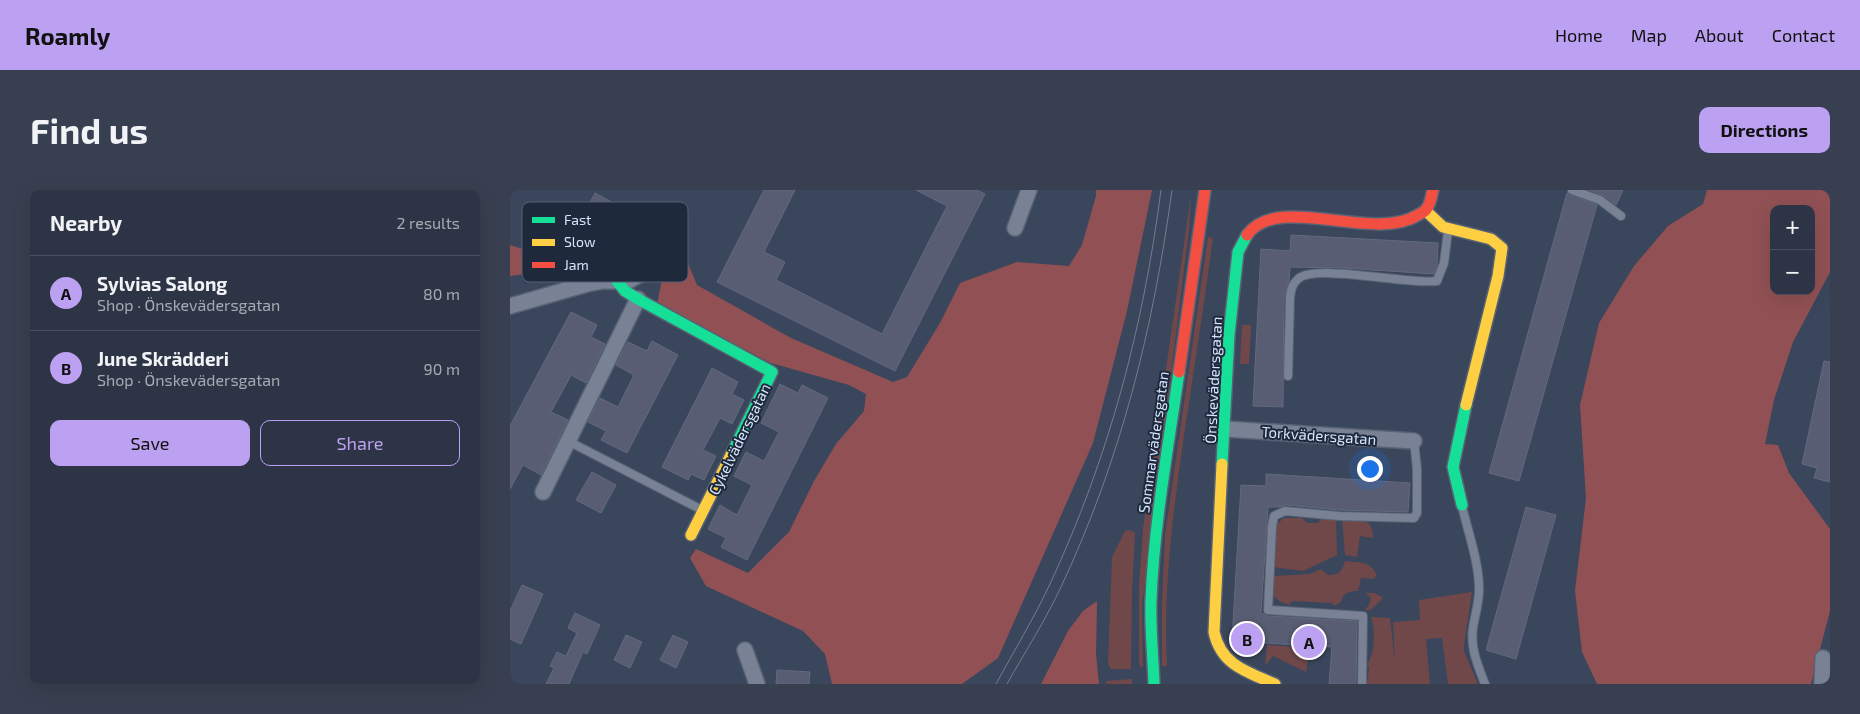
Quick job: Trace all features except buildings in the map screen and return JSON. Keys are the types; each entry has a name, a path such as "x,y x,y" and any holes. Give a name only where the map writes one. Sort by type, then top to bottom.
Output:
{"street":[{"path":"1015,228 1029,190"},
{"name":"Sommarvädersgatan","path":"1202,190 1202,206"},
{"name":"Sommarvädersgatan","path":"1154,684 1152,601 1154,559 1162,486 1205,190"},
{"path":"1433,190 1426,211 1438,223 1449,229 1494,239 1502,248 1498,276 1460,429 1453,468 1462,505"},
{"name":"Önskevädersgatan","path":"1275,684 1223,656 1215,643 1214,632 1229,335 1238,252 1243,240 1252,228 1263,222 1278,218 1294,217 1377,225 1393,224 1413,219 1426,211"},
{"path":"510,306 587,284 602,282"},
{"name":"Cykelvädersgatan","path":"619,282 626,291 638,300 772,372 691,535"},
{"path":"543,492 638,300"},
{"name":"Torkvädersgatan","path":"1225,430 1414,441"},
{"path":"745,650 757,684"},
{"path":"1822,684 1823,658"}],"lane":[{"path":"1572,190 1600,200 1621,216"},
{"path":"1288,376 1290,297 1292,287 1298,278 1310,273 1378,276 1427,282 1437,281 1444,263 1449,229"},
{"path":"568,441 703,511"},
{"path":"1362,684 1363,616 1268,610 1274,516 1285,511 1339,516 1414,518 1417,513 1417,469 1414,441"},
{"path":"1462,505 1478,570 1479,588 1472,630 1472,645 1485,684"}],"shaded area":[{"path":"1096,190 1152,190 1127,311 1093,443 998,658 962,684 832,684 825,654 803,631 706,586 690,558 696,549 748,573 789,532 814,481 836,444 864,411 866,394 849,385 771,363 657,305 661,282 688,282 688,263 697,285 791,338 893,382 907,377 940,323 960,283 1017,262 1069,266 1082,245"},
{"path":"1707,190 1830,190 1830,272 1793,342 1774,400 1765,444 1778,445 1789,473 1830,529 1830,611 1811,684 1597,684 1582,652 1575,591 1586,498 1580,405 1599,323 1634,266 1668,226 1703,204"},
{"path":"1191,195 1189,230 1142,606 1143,666 1141,668 1139,663 1139,585 1143,529"},
{"path":"1208,237 1213,238 1176,493 1166,608 1167,666 1162,666 1165,535"},
{"path":"510,245 522,249 522,275 510,276"},
{"path":"1242,325 1251,325 1249,364 1240,364"},
{"path":"1284,518 1302,518 1307,523 1318,523 1321,518 1336,519 1337,555 1303,571 1273,567 1275,526"},
{"path":"1342,518 1364,521 1371,526 1373,531 1373,538 1360,536 1357,557 1345,555"},
{"path":"1130,530 1135,533 1131,669 1111,669 1108,664 1112,557 1125,531"},
{"path":"1345,561 1360,562 1367,565 1377,575 1373,579 1361,578 1358,591 1347,593 1343,596 1341,602 1334,606 1332,603 1292,601 1289,605 1279,601 1272,594 1273,576 1310,574 1321,569 1328,575 1335,574 1343,568"},
{"path":"1472,592 1464,651 1478,684 1448,684 1442,638 1426,639 1430,684 1364,684 1368,678 1369,667 1367,665 1372,654 1374,641 1374,628 1371,617 1390,618 1395,663 1393,622 1420,620 1419,600"},
{"path":"1366,593 1375,593 1383,598 1372,609 1367,611 1365,608 1368,607 1371,599"},
{"path":"1097,601 1096,654 1099,684 1041,684 1068,631 1083,611"},
{"path":"1267,645 1310,648 1306,672 1273,656 1265,666"},
{"path":"1132,679 1132,684 1106,684 1106,681"}],"tram line":[{"path":"996,684 1050,584 1090,488 1121,392 1134,342 1161,190"},
{"path":"1007,684 1061,587 1101,491 1132,393 1144,343 1155,293 1172,190"}],"traffic: fast":[{"path":"1222,464 1229,335 1238,252 1247,235"},
{"path":"618,282 625,291 638,299 772,372 731,455"},
{"path":"1154,684 1151,600 1155,543 1179,372"},
{"path":"1462,505 1453,467 1466,405"}],"traffic: slow":[{"path":"1426,211 1443,227 1491,239 1502,248 1498,276 1466,405"},
{"path":"691,535 731,455"},
{"path":"1222,464 1214,632 1217,643 1229,660 1245,671 1275,684"}],"traffic: jam":[{"path":"1179,372 1205,190"},
{"path":"1247,235 1261,223 1280,218 1302,217 1377,224 1399,222 1425,211 1433,190"}],"place":[{"name":"June Skrädderi","path":"1247,639"},
{"name":"Sylvias Salong","path":"1309,642"}]}
